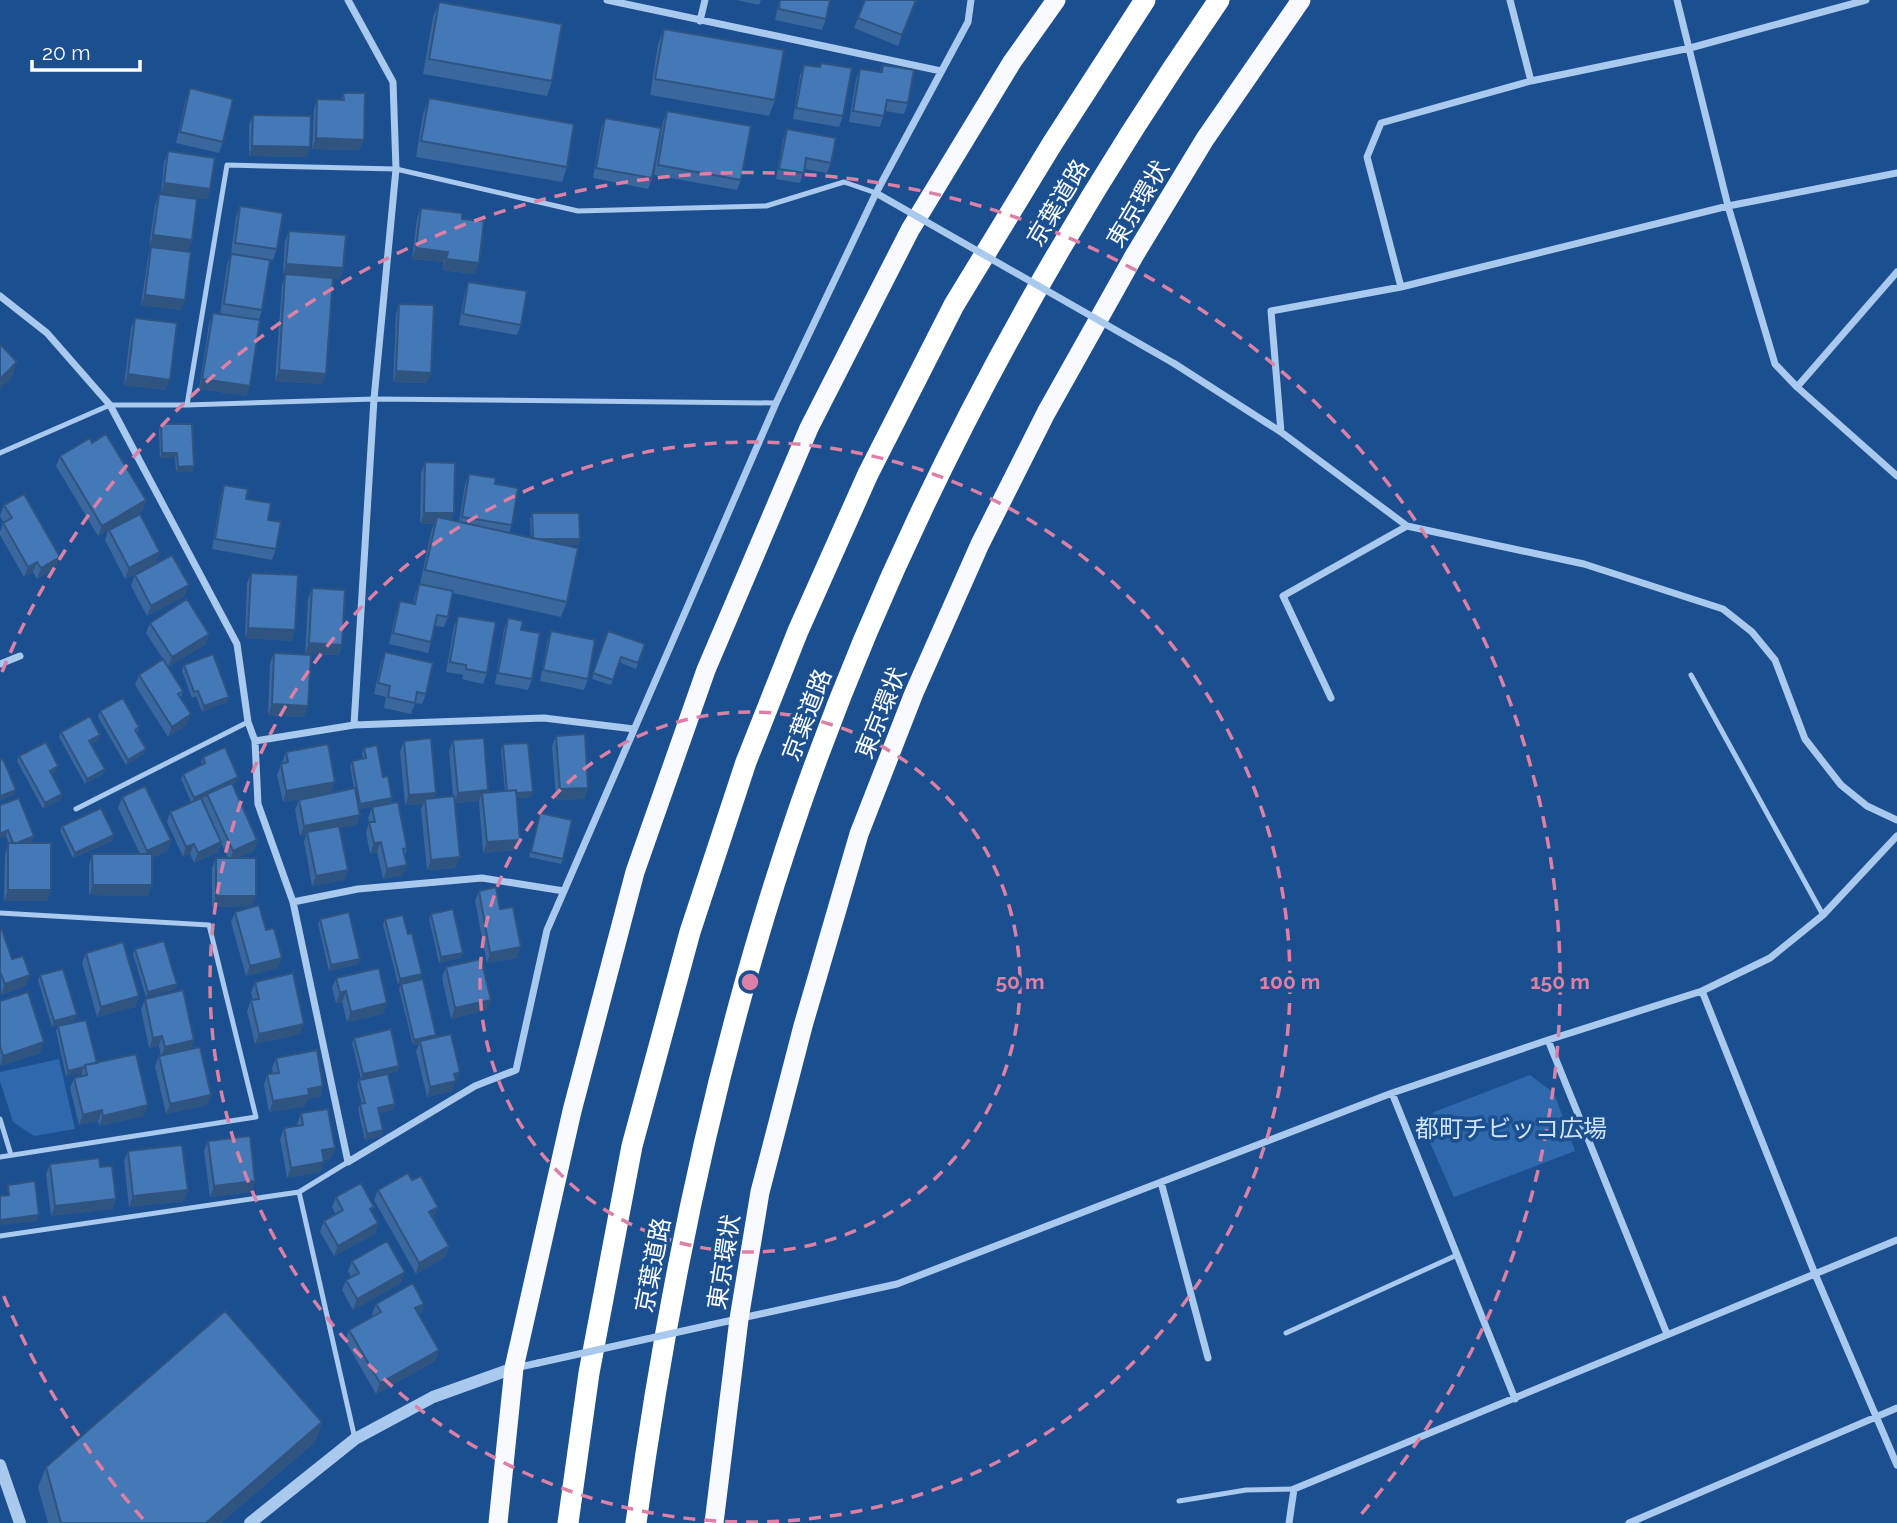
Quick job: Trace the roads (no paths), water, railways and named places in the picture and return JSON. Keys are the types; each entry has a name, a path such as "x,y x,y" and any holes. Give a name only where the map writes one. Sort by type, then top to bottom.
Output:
{"highway":[{"path":"498,1523 514,1368 572,1111 635,872 706,670 809,428 910,230 1012,62 1056,0"},
{"name":"京葉道路","path":"568,1523 589,1373 632,1146 690,932 746,762 798,631 868,474 954,305 1052,144 1145,0"},
{"name":"京葉道路","path":"636,1523 657,1380 709,1121 754,951 801,804 858,655 950,452 1014,328 1093,194 1170,71 1219,0"},
{"name":"東京環状","path":"715,1523 739,1319 760,1192 803,1026 859,834 914,693 980,544 1053,401 1134,256 1205,139 1301,0"}],"street":[{"path":"348,0 393,82 396,169 374,398 354,725"},
{"path":"607,0 941,71"},
{"path":"700,21 705,0"},
{"path":"0,296 47,333 110,405 237,644 248,722 255,741 258,804 293,902 348,1162 475,1086 516,1070 547,930 776,403 876,192 968,22 971,0"},
{"path":"1510,0 1531,81"},
{"path":"1677,0 1728,206 1775,364 1897,477"},
{"path":"1401,287 1367,156 1381,123 1531,81 1690,48 1866,0"},
{"path":"1281,432 1271,311 1401,287 1728,206 1897,173"},
{"path":"876,192 1175,363 1281,432 1407,526 1584,564 1723,609 1752,632 1775,660 1805,738 1841,785 1867,806 1897,820"},
{"path":"1797,387 1897,272"},
{"path":"1331,698 1283,596 1407,526"},
{"path":"0,664 20,656"},
{"path":"255,741 354,725 544,718 634,729"},
{"path":"250,1523 355,1439 433,1397 514,1368 897,1284 1392,1093 1702,992 1770,958 1823,915 1897,836"},
{"path":"293,902 358,889 482,878 564,891"},
{"path":"1702,992 1815,1274 1897,1465"},
{"path":"1548,1040 1667,1334"},
{"path":"1392,1093 1515,1399"},
{"path":"1161,1182 1208,1358"},
{"path":"1289,1523 1294,1489 1897,1240"},
{"path":"1629,1523 1897,1408"},
{"path":"0,1465 20,1523"}],"lane":[{"path":"187,405 228,165 396,169 578,211 766,206 844,182 876,192"},
{"path":"0,453 110,405 374,398 776,403"},
{"path":"1691,675 1823,915"},
{"path":"76,809 248,722"},
{"path":"0,913 209,925 256,1117 0,1157"},
{"path":"0,1119 11,1155"},
{"path":"0,1236 299,1192 348,1162"},
{"path":"299,1192 355,1439"},
{"path":"1286,1333 1457,1255"},
{"path":"1179,1501 1246,1490 1294,1489"}],"park label":[{"name":"都町チビッコ広場","path":"1511,1129"}]}
